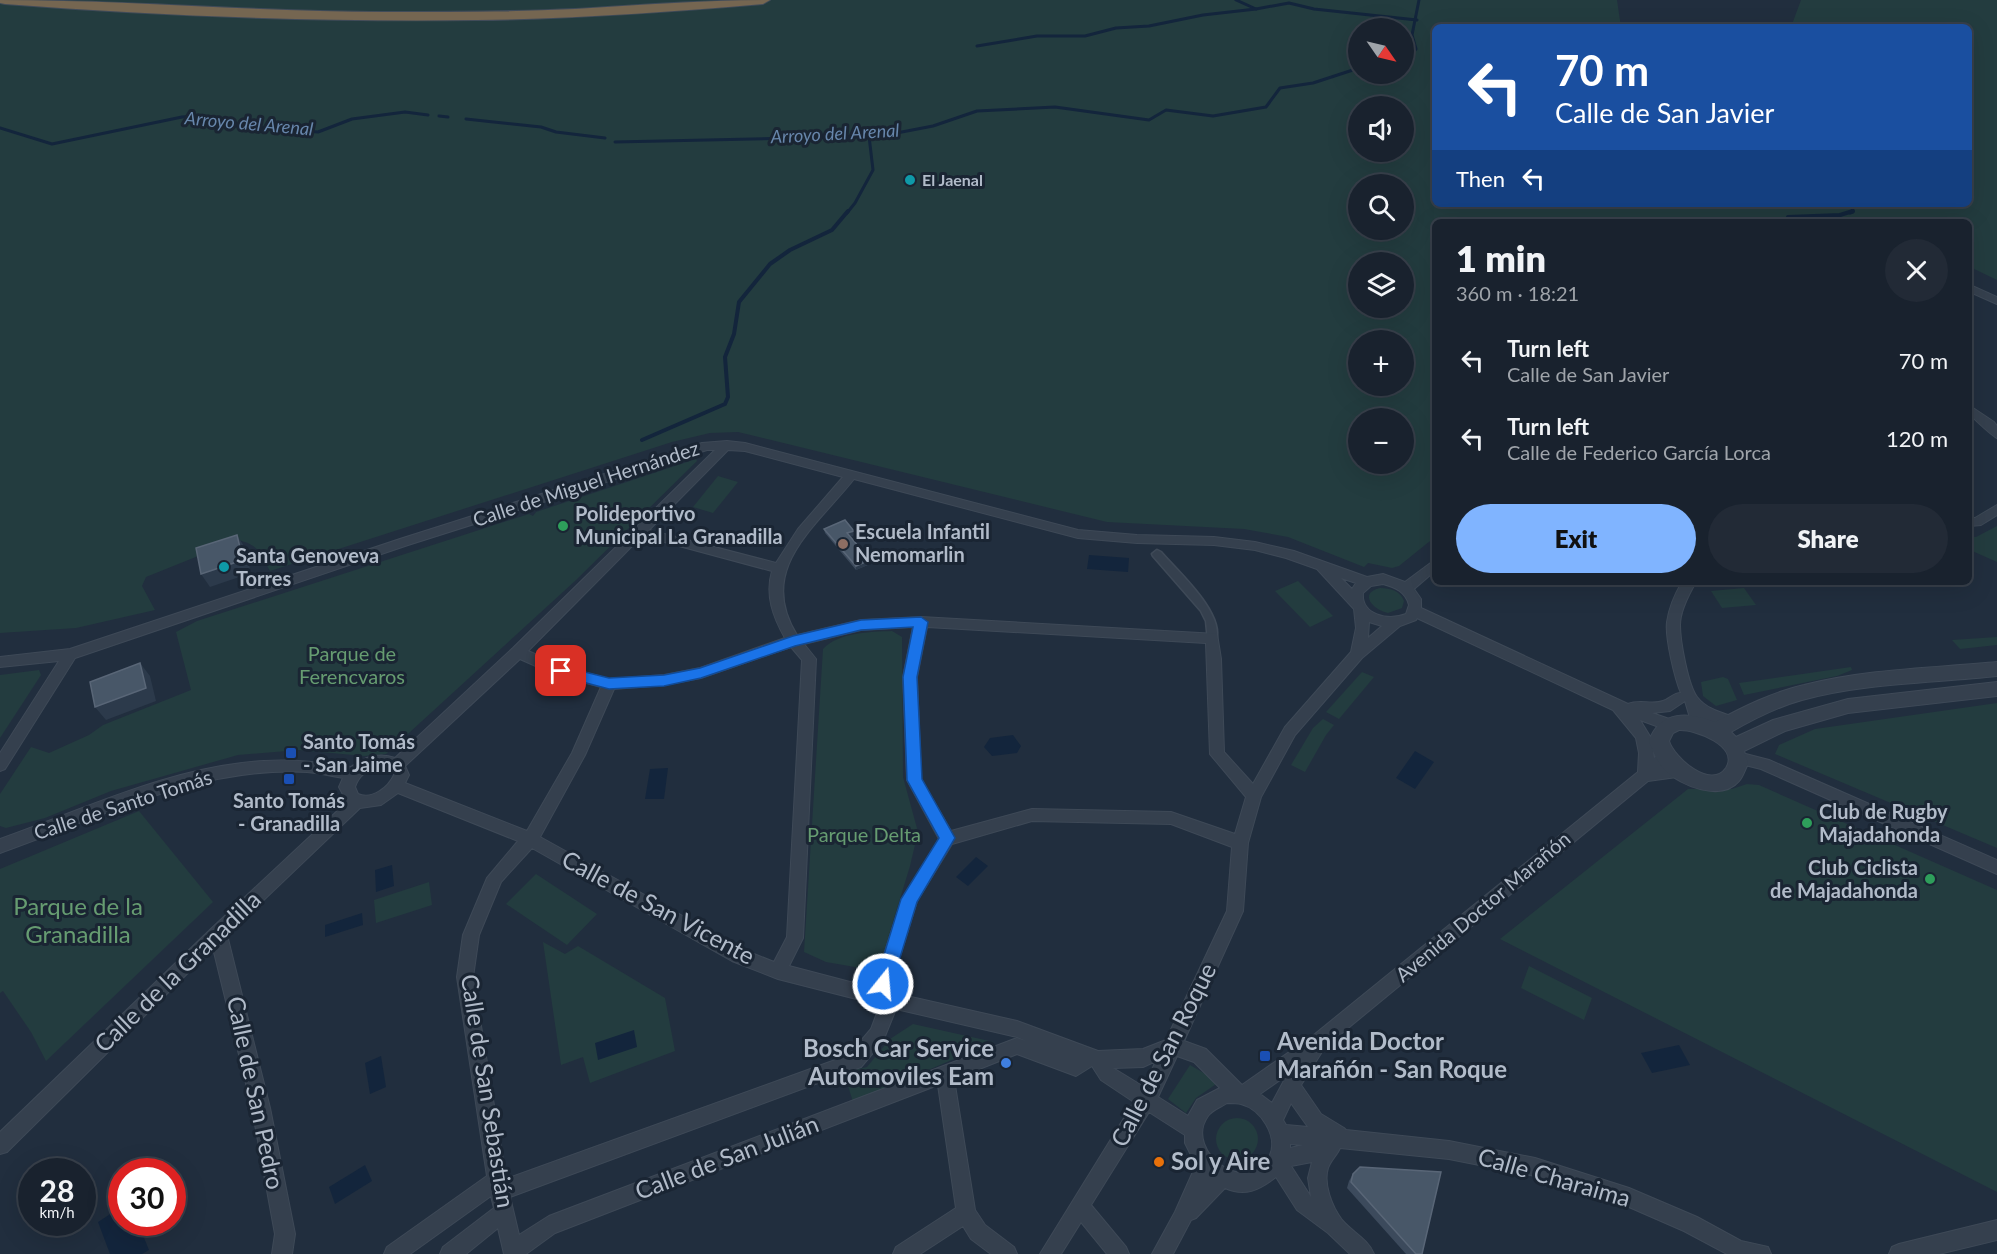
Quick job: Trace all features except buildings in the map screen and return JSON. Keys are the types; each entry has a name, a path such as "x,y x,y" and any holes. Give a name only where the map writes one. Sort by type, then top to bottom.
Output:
{"highway":[{"path":"5,0 134,10 333,16 598,12 763,0"},
{"path":"98,0 322,9 513,7 662,0"},
{"path":"141,0 186,5"}],"street":[{"path":"1972,280 1997,292"},
{"path":"1972,289 1997,301"},
{"path":"1972,412 1990,425 1997,434"},
{"path":"397,765 518,652 727,445"},
{"name":"Calle de Miguel Hernández","path":"0,662 70,654 683,451 706,446 745,447 1078,534 1137,539 1214,541 1255,546 1289,554 1366,582"},
{"path":"778,971 795,938 809,659 793,642 783,622 776,594 779,568 851,476"},
{"path":"1972,522 1977,522 1997,509"},
{"path":"642,531 779,568"},
{"path":"1156,554 1205,609 1211,621 1217,754 1254,796"},
{"path":"1406,588 1432,566"},
{"name":"Calle de Miguel Hernández","path":"1322,567 1358,604"},
{"path":"1357,654 1363,628 1358,604 1356,591 1366,582 1383,579 1406,588 1415,599 1415,611 1411,617 1395,623 1374,620 1358,604"},
{"path":"1687,585 1681,596 1673,624 1682,680 1693,726 1756,770 1787,776"},
{"path":"1415,611 1616,705 1653,726 1693,726 1802,693 1853,683 1997,669"},
{"path":"518,652 561,671 609,684 664,680 701,673 793,642 861,625 921,622 1212,638"},
{"path":"921,622 910,677 914,780 947,838"},
{"name":"Calle de San Roque","path":"1050,1254 1146,1100 1235,911 1240,843 1254,796 1290,731 1357,654 1395,623"},
{"path":"0,765 70,654"},
{"name":"Calle de San Sebastián","path":"514,1252 499,1186 465,977 471,935 495,878 530,838 578,755 609,684"},
{"path":"1686,700 1709,715 1660,748 1664,757 1679,772 1693,779 1714,782 1731,777 1736,758 1752,739 1780,725 1848,705 1997,689"},
{"path":"1616,705 1642,709 1665,707 1686,700"},
{"path":"1616,705 1638,727 1647,745 1645,775 1679,772"},
{"path":"1752,739 1764,764"},
{"name":"Avenida Doctor Marañón","path":"1193,1130 1196,1117 1203,1106 1220,1096 1241,1095 1321,1040 1664,757"},
{"path":"1736,758 1764,764 1997,867"},
{"path":"384,760 397,765 401,774 397,786 391,793 374,801 358,801 348,793 347,787 353,774 367,763 384,760"},
{"name":"Calle de Santo Tomás","path":"0,846 120,802 198,777 265,765 332,768 353,774"},
{"name":"Calle de San Vicente","path":"397,786 530,838 738,956 778,971 885,999 1017,1029 1093,1057 1143,1058 1173,1046"},
{"name":"Calle de la Granadilla","path":"0,1144 358,801"},
{"path":"394,1254 499,1186 855,1061 877,1035 910,899 947,838 1032,815 1043,815 1171,818 1240,843"},
{"name":"Calle de San Pedro","path":"218,933 261,1108 285,1234 282,1254"},
{"name":"Avenida Doctor Marañón","path":"1277,1161 1281,1147 1277,1126 1292,1084 1321,1040"},
{"name":"Calle de San Julián","path":"514,1252 549,1226 1017,1046 1076,1067 1093,1057"},
{"path":"1173,1046 1200,1055 1241,1095 1258,1102 1277,1126"},
{"name":"Calle de San Vicente","path":"1093,1057 1107,1074 1193,1130"},
{"path":"945,1075 966,1213 978,1232 1007,1254"},
{"name":"Calle Charaima","path":"1292,1084 1305,1112 1323,1129 1360,1141"},
{"name":"Calle Charaima","path":"1277,1126 1360,1141 1451,1150 1507,1160 1558,1174 1655,1209 1742,1252 1761,1254"},
{"path":"1193,1130 1198,1154 1205,1165 1221,1178 1240,1182 1260,1179 1270,1172 1277,1161 1304,1203 1335,1226 1364,1254"},
{"name":"Calle Charaima","path":"1277,1161 1360,1141"},
{"path":"1329,1148 1319,1162 1317,1190 1335,1226"},
{"path":"1161,1254 1182,1219 1205,1165"},
{"path":"1182,1219 1221,1178"},
{"path":"1081,1207 1119,1254"},
{"path":"450,1254 505,1211"},
{"path":"903,1254 966,1213"},
{"path":"1903,1254 1997,1230"}],"green space":[{"path":"0,0 1617,0 1621,24 1432,24 1432,207 1972,207 1972,24 1792,24 1801,0 1997,0 1997,280 1972,268 1972,219 1432,219 1432,539 1399,566 1392,568 1368,563 1364,567 1288,537 1244,529 1107,522 738,432 710,433 672,442 270,571 255,547 238,540 146,577 142,586 155,610 76,628 0,633"},
{"name":"Parque de Ferencvaros","path":"696,459 697,461 575,581 386,754 364,756 299,750 238,755 111,791 45,818 6,828 0,826 0,794 31,747 49,753 89,735 103,725 191,690 176,632 197,621 529,514 533,516 536,512"},
{"path":"718,476 738,482 713,513 693,507"},
{"path":"1997,526 1997,562 1972,551 1972,537"},
{"path":"1298,581 1333,616 1310,627 1275,591"},
{"path":"1380,588 1398,592 1404,601 1402,608 1388,613 1377,609 1369,597 1373,590"},
{"path":"1744,588 1756,605 1722,608 1711,591"},
{"name":"Parque Delta","path":"892,631 902,637 903,777 918,832 878,971 826,962 804,952 823,649 837,639 846,636"},
{"path":"1997,637 1997,645 1960,649 1952,640"},
{"path":"1851,667 1852,670 1837,676 1744,695 1739,683"},
{"path":"39,670 41,675 0,738 0,675"},
{"path":"1362,672 1374,677 1339,719 1326,712"},
{"path":"1723,677 1728,679 1737,700 1716,706 1703,696 1701,682"},
{"path":"1997,703 1997,848 1775,754 1779,745 1815,729"},
{"path":"1323,719 1334,725 1305,772 1291,765 1313,728"},
{"path":"1747,784 1759,785 1997,890 1997,1192 1500,939 1688,789 1732,789"},
{"name":"Parque de la Granadilla","path":"139,811 213,902 46,1061 31,1032 3,991 0,993 0,869"},
{"path":"536,874 597,914 567,945 506,904"},
{"path":"429,882 432,905 376,923 374,900"},
{"path":"543,942 565,954 578,946 665,998 675,1051 590,1083 583,1057 561,1065"},
{"path":"1529,966 1592,998 1584,1020 1521,988"},
{"path":"913,1024 994,1042 853,1102 844,1073 867,1067 890,1039"},
{"path":"1190,1065 1219,1082 1196,1098 1186,1113 1168,1099"},
{"path":"1237,1118 1245,1119 1252,1124 1257,1131 1257,1147 1252,1154 1245,1159 1237,1160 1229,1159 1222,1154 1217,1147 1216,1139 1217,1131 1222,1124 1229,1119"}],"water":[{"path":"1089,555 1129,558 1128,572 1087,569"},
{"path":"1013,735 1021,746 1017,753 992,756 984,747 990,738"},
{"path":"1415,751 1434,762 1415,789 1396,778"},
{"path":"668,768 664,799 645,799 650,769"},
{"path":"976,857 988,866 968,886 956,877"},
{"path":"392,865 394,886 376,892 375,870"},
{"path":"362,913 363,925 325,937 325,925"},
{"path":"634,1030 637,1047 598,1060 595,1043"},
{"path":"1679,1045 1690,1065 1652,1073 1641,1053"},
{"path":"381,1056 386,1087 370,1094 365,1063"},
{"path":"365,1165 372,1181 335,1204 329,1187"},
{"path":"108,1215 108,1236 143,1236 149,1250 142,1254 110,1254 98,1222"}],"waterway":[{"path":"1236,0 1256,9"},
{"name":"Arroyo del Arenal","path":"1415,20 1419,0"},
{"path":"1256,9 1289,3 1314,9 1415,20"},
{"path":"977,46 1037,36 1085,36 1116,28 1149,26 1203,15 1256,9"},
{"name":"Arroyo del Arenal","path":"1414,25 1415,20"},
{"name":"Arroyo del Arenal","path":"1414,42 1416,49 1414,51"},
{"name":"Arroyo del Arenal","path":"869,136 933,126 977,111 1055,107 1149,120 1166,110 1213,116 1266,107 1280,88 1313,83 1348,72"},
{"name":"Arroyo del Arenal","path":"0,128 52,144 182,117 195,116 222,125 318,132 352,119 405,112 428,115"},
{"name":"Arroyo del Arenal","path":"439,116 448,117"},
{"name":"Arroyo del Arenal","path":"466,119 541,127 556,132 605,138"},
{"name":"Arroyo del Arenal","path":"615,142 869,136"},
{"path":"847,213 873,170 869,136"},
{"path":"1852,207 1853,211"},
{"path":"642,440 725,404 728,397 725,357 734,334 739,302 770,264 790,250 832,230 848,211"},
{"path":"1788,217 1840,215 1853,211"},
{"path":"1850,213 1853,211"}],"place":[{"name":"El Jaenal","path":"910,180"},
{"name":"Polideportivo Municipal La Granadilla","path":"563,526"},
{"name":"Escuela Infantil Nemomarlin","path":"843,544"},
{"name":"Santa Genoveva Torres","path":"224,567"},
{"name":"Santo Tomás - San Jaime","path":"291,753"},
{"name":"Santo Tomás - Granadilla","path":"289,779"},
{"name":"Club de Rugby Majadahonda","path":"1807,823"},
{"name":"Club Ciclista de Majadahonda","path":"1930,879"},
{"name":"Avenida Doctor Marañón - San Roque","path":"1265,1056"},
{"name":"Bosch Car Service Automoviles Eam","path":"1006,1063"},
{"name":"Sol y Aire","path":"1159,1162"}],"route":[{"path":"561,671 609,684 664,680 701,673 793,642 861,625 921,622 910,677 914,780 947,838 910,899 883,984"}]}
